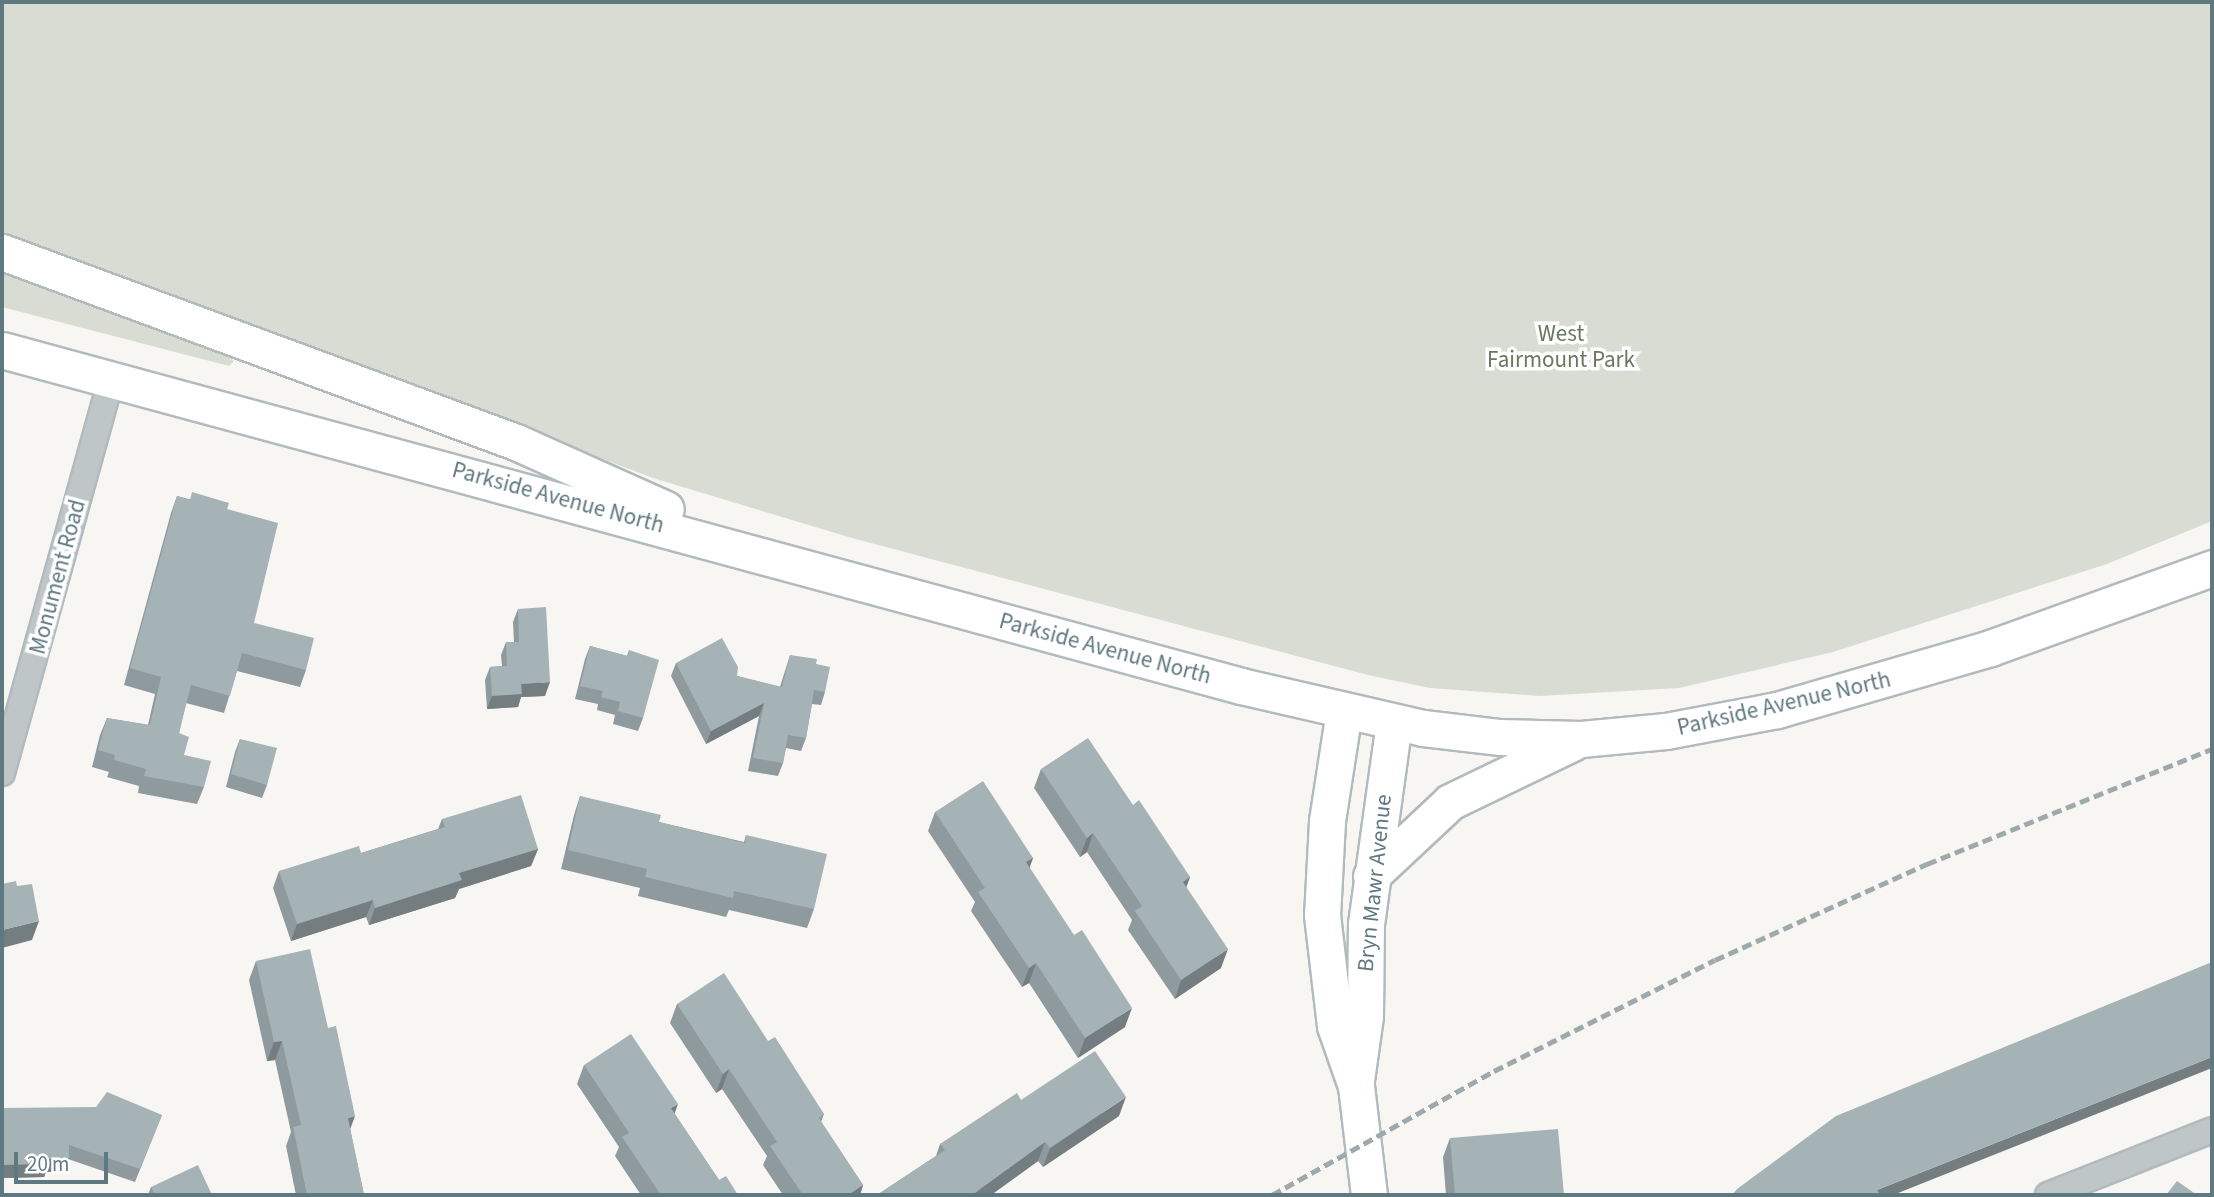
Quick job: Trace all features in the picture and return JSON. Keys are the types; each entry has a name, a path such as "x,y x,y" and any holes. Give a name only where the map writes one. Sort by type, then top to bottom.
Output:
{"main road":[{"path":"2,252 516,442 772,556"},
{"name":"Parkside Avenue North","path":"2,350 1344,711 1394,722 1500,737 1581,739 1722,722 1870,687 2212,568"},
{"name":"Bryn Mawr Avenue","path":"1344,711 1326,821 1322,915 1335,1026 1356,1086 1369,1195"},
{"name":"Bryn Mawr Avenue","path":"1356,1086 1365,1016 1364,951 1371,876 1394,722"},
{"path":"1371,876 1450,802 1581,739"}],"street":[{"name":"Monument Road","path":"2,774 111,379"},
{"path":"2048,1195 2212,1130"}],"green space":[{"name":"West Fairmount Park","path":"2,2 2212,2 2212,521 2107,564 1833,652 1679,688 1540,696 1430,688 1368,675 852,538 656,479 2,235"},
{"path":"2,268 217,349 234,361 229,366 2,307"}],"building":[{"path":"192,492 229,503 227,509 278,523 254,623 314,638 306,670 242,653 230,696 191,685 179,733 189,737 184,755 211,761 204,787 144,776 146,769 114,760 115,755 98,750 107,718 150,725 161,677 130,668 177,496 190,500"},
{"path":"546,607 550,682 521,684 522,694 492,696 490,667 507,666 506,642 519,642 518,609"},
{"path":"722,638 738,667 737,676 782,687 790,655 817,659 816,664 830,667 825,692 814,690 806,738 788,735 783,763 753,758 764,703 711,731 676,663"},
{"path":"590,646 628,656 629,650 659,660 643,718 618,711 620,702 601,697 603,691 580,686"},
{"path":"1088,738 1133,805 1139,800 1190,877 1183,882 1228,949 1181,980 1135,911 1142,906 1093,833 1087,838 1041,769"},
{"path":"240,739 277,748 267,785 231,774"},
{"path":"983,781 1033,858 1026,862 1074,935 1082,930 1132,1008 1085,1038 1036,963 1029,968 978,892 985,888 935,812"},
{"path":"521,795 538,849 459,873 462,880 375,908 373,900 297,924 279,871 359,846 361,853 445,827 442,819"},
{"path":"580,796 661,815 659,822 745,843 746,835 827,854 814,909 734,891 733,898 645,877 647,869 568,850"},
{"path":"16,881 17,886 32,884 39,921 2,930 2,884"},
{"path":"310,949 328,1028 336,1026 355,1116 348,1118 364,1195 307,1195 293,1127 301,1125 282,1041 274,1042 256,961"},
{"path":"2212,962 2212,1057 1877,1190 1879,1195 1732,1195 1836,1116"},
{"path":"724,973 768,1041 775,1037 824,1114 819,1118 863,1185 848,1195 803,1195 770,1146 777,1142 729,1069 723,1074 677,1004"},
{"path":"631,1034 678,1104 671,1108 719,1180 726,1176 738,1195 661,1195 622,1137 629,1133 584,1065"},
{"path":"1095,1051 1126,1097 1050,1148 1045,1142 972,1195 877,1195 945,1150 940,1144 1017,1093 1021,1100"},
{"path":"107,1092 162,1115 140,1169 69,1145 69,1158 49,1159 49,1164 2,1165 2,1108 96,1107"},
{"path":"1558,1129 1564,1195 1455,1195 1450,1138"},
{"path":"198,1165 212,1195 155,1195 151,1187"},
{"path":"2177,1181 2197,1195 2166,1195"}],"railway":[{"path":"1272,1195 1494,1071 1715,960 1927,864 2212,749"}]}
